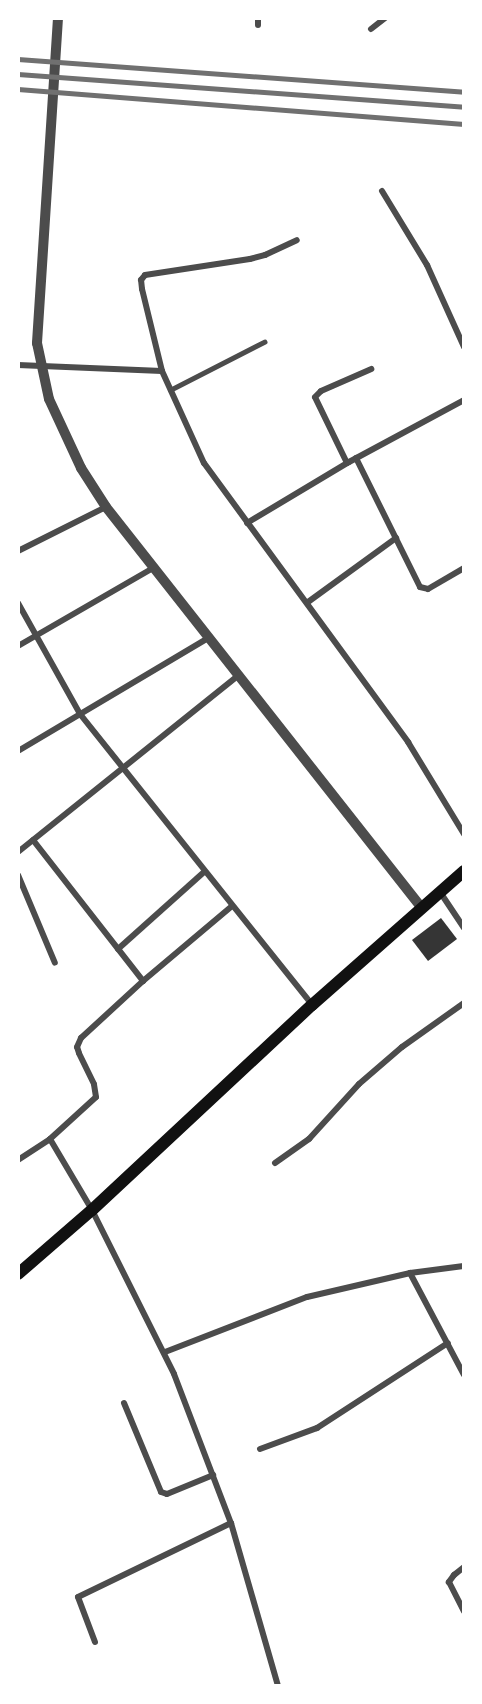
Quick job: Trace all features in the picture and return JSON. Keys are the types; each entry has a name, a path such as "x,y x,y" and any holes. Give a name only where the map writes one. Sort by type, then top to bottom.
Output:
{"main road":[{"path":"18,1274 92,1210 312,1005 464,871"}],"street":[{"path":"58,18 38,343 41,368 49,399 65,435 106,507 207,639 421,908"},
{"path":"371,29 385,18"},
{"path":"382,190 427,265 464,347"},
{"path":"297,240 257,257 145,275 141,280 142,289 162,371 204,463 308,602 408,742 464,834"},
{"path":"18,365 41,368 162,371"},
{"path":"346,464 315,398 321,391 371,369"},
{"path":"247,523 356,458 464,400"},
{"path":"356,458 423,590 464,568"},
{"path":"18,551 106,507"},
{"path":"308,602 396,538"},
{"path":"18,646 153,568"},
{"path":"18,603 80,714 312,1005"},
{"path":"18,751 207,639"},
{"path":"18,852 121,767 238,676"},
{"path":"33,840 143,981"},
{"path":"118,949 204,872"},
{"path":"18,875 20,888 55,963"},
{"path":"440,892 464,928"},
{"path":"18,1160 50,1139 96,1097 94,1084 78,1053 78,1042 143,981 232,906"},
{"path":"274,1163 309,1139 359,1084 402,1047 464,1003"},
{"path":"50,1139 92,1210 165,1352 231,1523 278,1686"},
{"path":"165,1352 307,1297 410,1273 464,1266"},
{"path":"410,1273 464,1375"},
{"path":"260,1449 317,1428 448,1343"},
{"path":"124,1403 161,1492 172,1492 213,1475"},
{"path":"95,1642 78,1597 231,1523"},
{"path":"464,1567 449,1582 464,1611"}],"lane":[{"path":"170,390 264,342"}],"building":[{"path":"441,918 457,939 428,961 412,940"}],"railway":[{"path":"18,59 464,92"},
{"path":"18,74 464,107"},
{"path":"18,89 464,124"}]}
